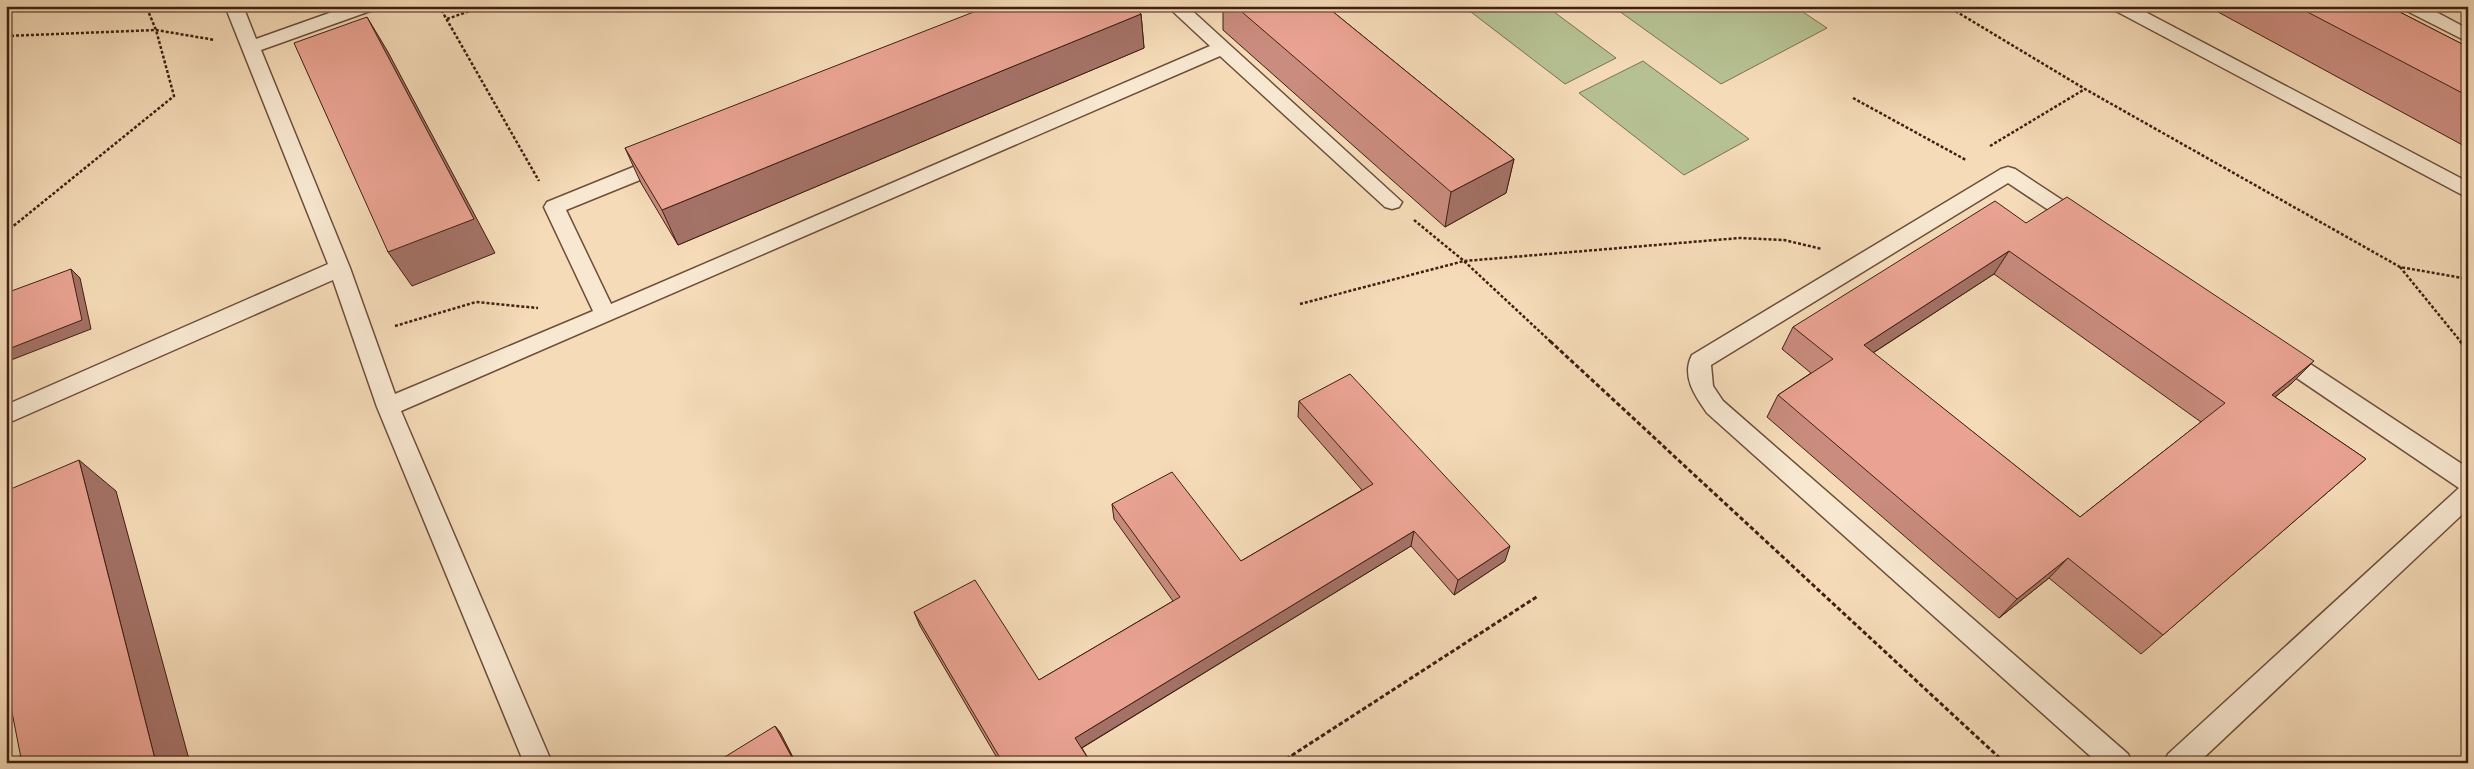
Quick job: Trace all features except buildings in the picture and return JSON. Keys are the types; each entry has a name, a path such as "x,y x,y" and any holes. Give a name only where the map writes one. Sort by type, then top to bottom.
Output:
{"lane":[{"path":"234,6 340,268 388,406 538,763"},
{"path":"250,47 367,6"},
{"path":"1176,6 1392,202"},
{"path":"2120,6 2468,191"},
{"path":"2411,6 2468,36"},
{"path":"388,406 606,315 1222,48"},
{"path":"606,315 554,208 682,155"},
{"path":"2098,234 2008,174 1700,361 1698,376 1700,387 1715,407 2118,763"},
{"path":"6,415 340,268"},
{"path":"2262,344 2468,481"},
{"path":"2178,763 2468,494"}],"path":[{"path":"6,232 174,96 156,30 146,6"},
{"path":"439,6 554,208"},
{"path":"446,19 484,6"},
{"path":"1947,6 2085,89 2400,267 2468,279"},
{"path":"6,36 156,30 250,47"},
{"path":"1982,151 2085,89"},
{"path":"1853,98 1966,160 1974,156"},
{"path":"1392,202 1464,261 2005,763"},
{"path":"1300,304 1464,261 1740,238 1784,240 1868,260"},
{"path":"2400,267 2468,350"},
{"path":"364,336 476,302 541,309"},
{"path":"1280,763 1538,596"},
{"path":"2462,763 2468,757"}],"green space":[{"path":"1484,6 1546,6 1616,58 1565,84 1471,12"},
{"path":"1612,6 1794,6 1827,28 1721,84"},
{"path":"1643,61 1749,139 1684,175 1579,93"}]}
